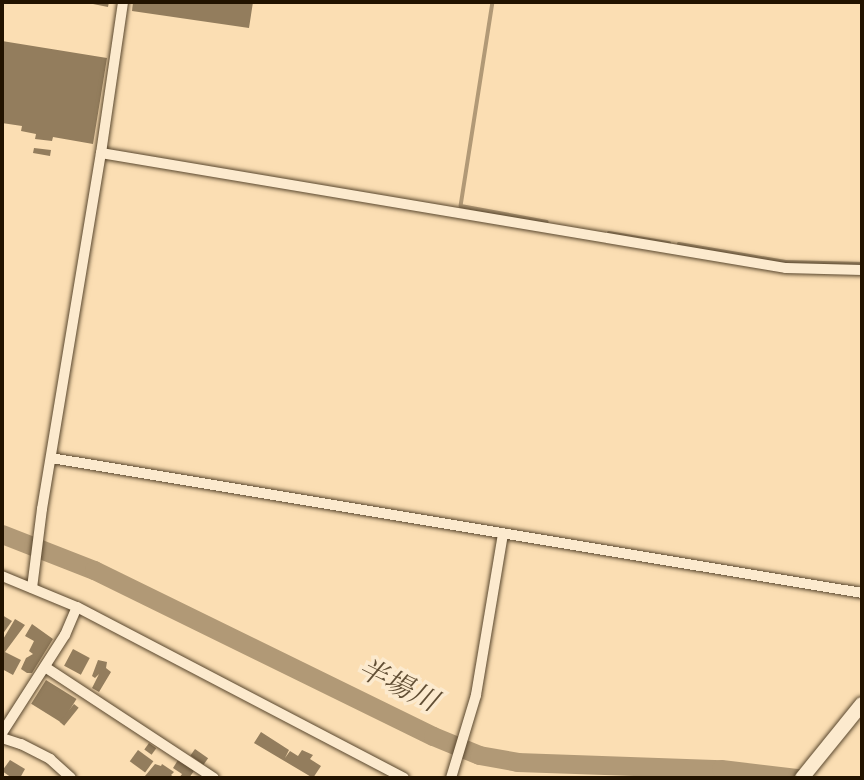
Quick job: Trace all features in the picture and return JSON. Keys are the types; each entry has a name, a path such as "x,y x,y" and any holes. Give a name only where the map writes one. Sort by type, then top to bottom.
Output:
{"street":[{"path":"33,585 41,513 101,153 122,2"},
{"path":"101,153 786,268 862,270"},
{"path":"51,458 862,593"},
{"path":"451,778 476,695 503,534"},
{"path":"2,576 33,585 77,607 404,778"},
{"path":"71,778 50,759 2,736 65,635 77,607"},
{"path":"45,667 214,778"},
{"path":"802,778 862,704"}],"building":[{"path":"83,2 109,2 108,7"},
{"path":"133,2 253,2 249,28 132,11"},
{"path":"2,41 107,58 93,144 53,137 52,141 35,139 36,134 21,131 22,126 2,123"},
{"path":"34,148 51,150 50,156 33,153"},
{"path":"2,615 12,621 2,635"},
{"path":"15,619 25,625 5,652 21,660 13,675 2,669 2,641"},
{"path":"32,624 53,639 32,673 27,673 21,669 26,658 33,654 29,651 34,641 25,636"},
{"path":"73,649 90,658 81,675 64,666"},
{"path":"98,660 107,662 106,668 111,672 99,692 92,688 99,674 95,678 92,676"},
{"path":"46,680 77,699 62,723 31,704"},
{"path":"74,704 79,708 64,726 60,722"},
{"path":"261,732 289,750 285,758 290,751 298,756 302,750 313,755 310,759 321,766 313,778 254,743"},
{"path":"149,743 156,748 152,755 144,749"},
{"path":"195,749 208,758 204,765 190,756"},
{"path":"138,750 153,761 145,772 130,761"},
{"path":"10,760 25,769 20,778 12,778 2,771"},
{"path":"178,760 194,771 189,778 179,778 182,774 173,768"},
{"path":"155,764 162,764 174,772 171,775 175,778 145,776"}],"waterway":[{"path":"493,2 461,206 547,222"},
{"path":"609,233 669,243"},
{"path":"679,244 785,262 862,264"},
{"name":"半場川","path":"2,534 94,570 433,736 479,755 517,762 721,769 798,778"}]}
